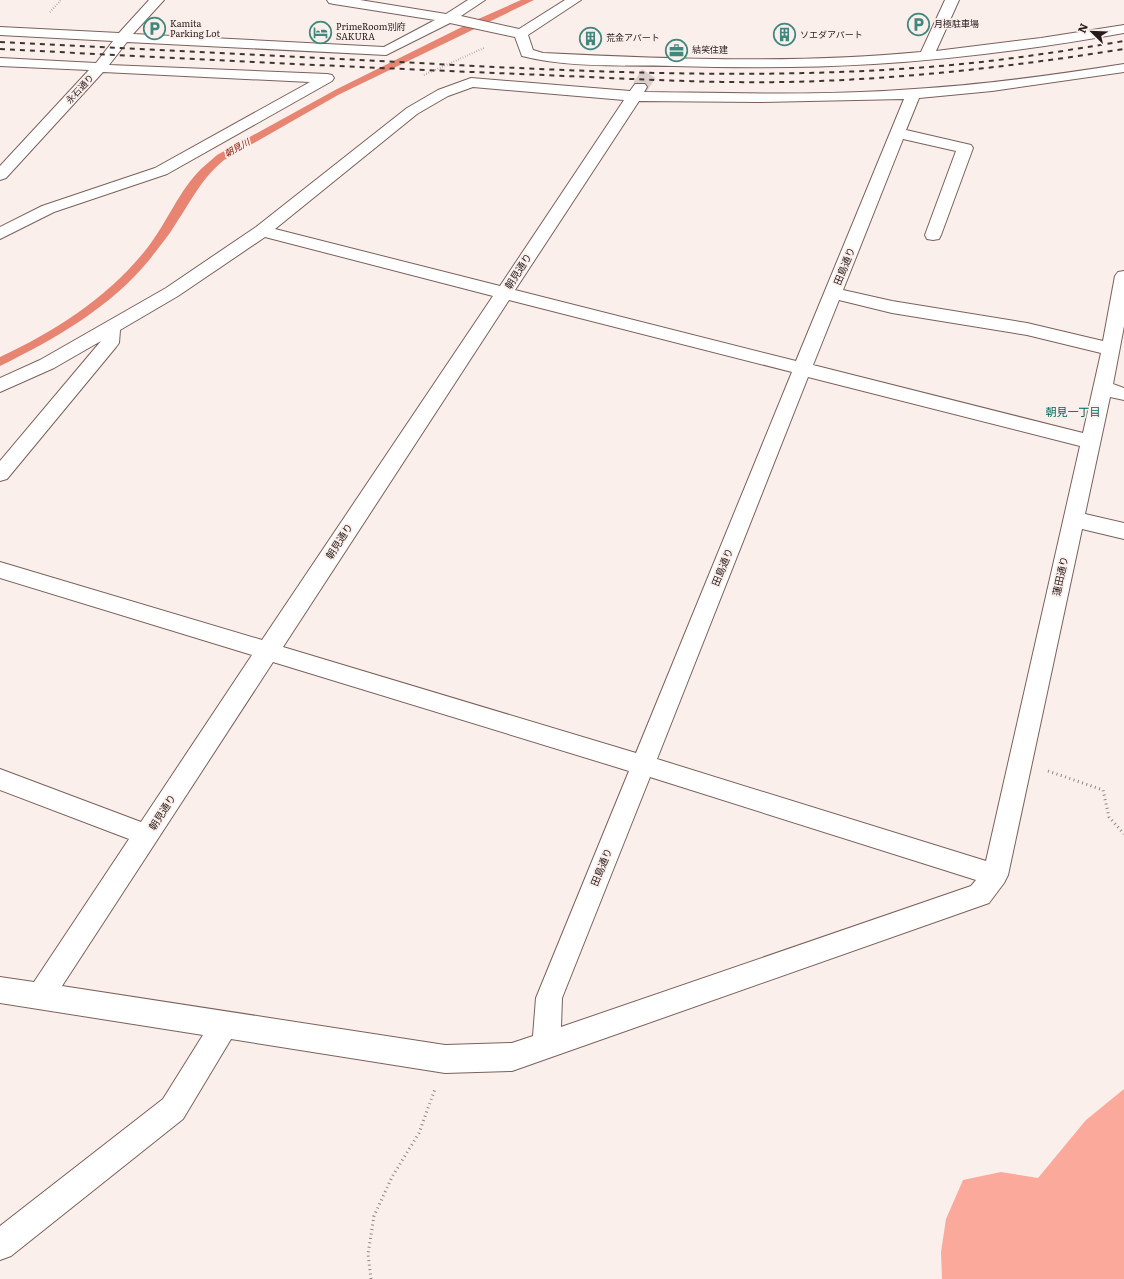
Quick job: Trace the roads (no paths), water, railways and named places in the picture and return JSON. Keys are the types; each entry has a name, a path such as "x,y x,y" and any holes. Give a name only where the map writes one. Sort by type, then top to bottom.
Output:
{"street":[{"name":"永石通り","path":"0,175 99,68 123,37 157,0"},
{"path":"334,0 451,19 516,33 574,0"},
{"path":"413,13 421,0"},
{"path":"0,31 386,51 451,19 478,0"},
{"path":"926,56 952,0"},
{"path":"516,33 525,51 532,56 654,66 792,63 926,56 1045,42 1124,29"},
{"path":"0,62 327,78 161,171 48,209 0,234"},
{"path":"0,386 47,364 111,329 172,292 262,231 397,122 443,93 471,82 758,98 913,94 1035,82 1124,68"},
{"name":"朝見通り","path":"40,996 637,91"},
{"name":"田島通り","path":"546,1044 549,998 913,94"},
{"path":"897,133 965,148 933,235"},
{"path":"262,231 503,294 1090,442"},
{"name":"蓮田通り","path":"995,875 1102,388 1121,309 1124,276"},
{"path":"833,293 892,307 1027,329 1111,349"},
{"path":"0,474 110,343 111,329"},
{"path":"1102,388 1124,394"},
{"path":"1073,519 1121,531"},
{"path":"0,570 266,652 643,765 995,875 980,895 512,1057 446,1059 0,990"},
{"path":"0,779 147,835"},
{"path":"0,1246 173,1109 224,1025"}],"water":[{"name":"朝見川","path":"521,0 534,0 338,95 224,160 202,183 169,234 150,259 118,292 100,307 61,333 0,366 0,357 61,324 81,311 117,281 133,265 155,238 193,177 217,155 337,89 476,20"}],"tunnel":[{"path":"640,87 652,69"}],"railway":[{"path":"0,42 609,72 737,74 864,71 928,67 1026,56 1124,41"},
{"path":"0,49 390,68 745,82 820,81 896,77 1010,65 1124,49"}],"place":[{"name":"月極駐車場","path":"918,24"},
{"name":"Kamita Parking Lot","path":"155,29"},
{"name":"PrimeRoom別府 SAKURA","path":"321,32"},
{"name":"ソエダアパート","path":"785,35"},
{"name":"荒金アパート","path":"591,38"},
{"name":"結笑住建","path":"676,50"}],"district":[{"name":"朝見一丁目","path":"1073,412"}]}
